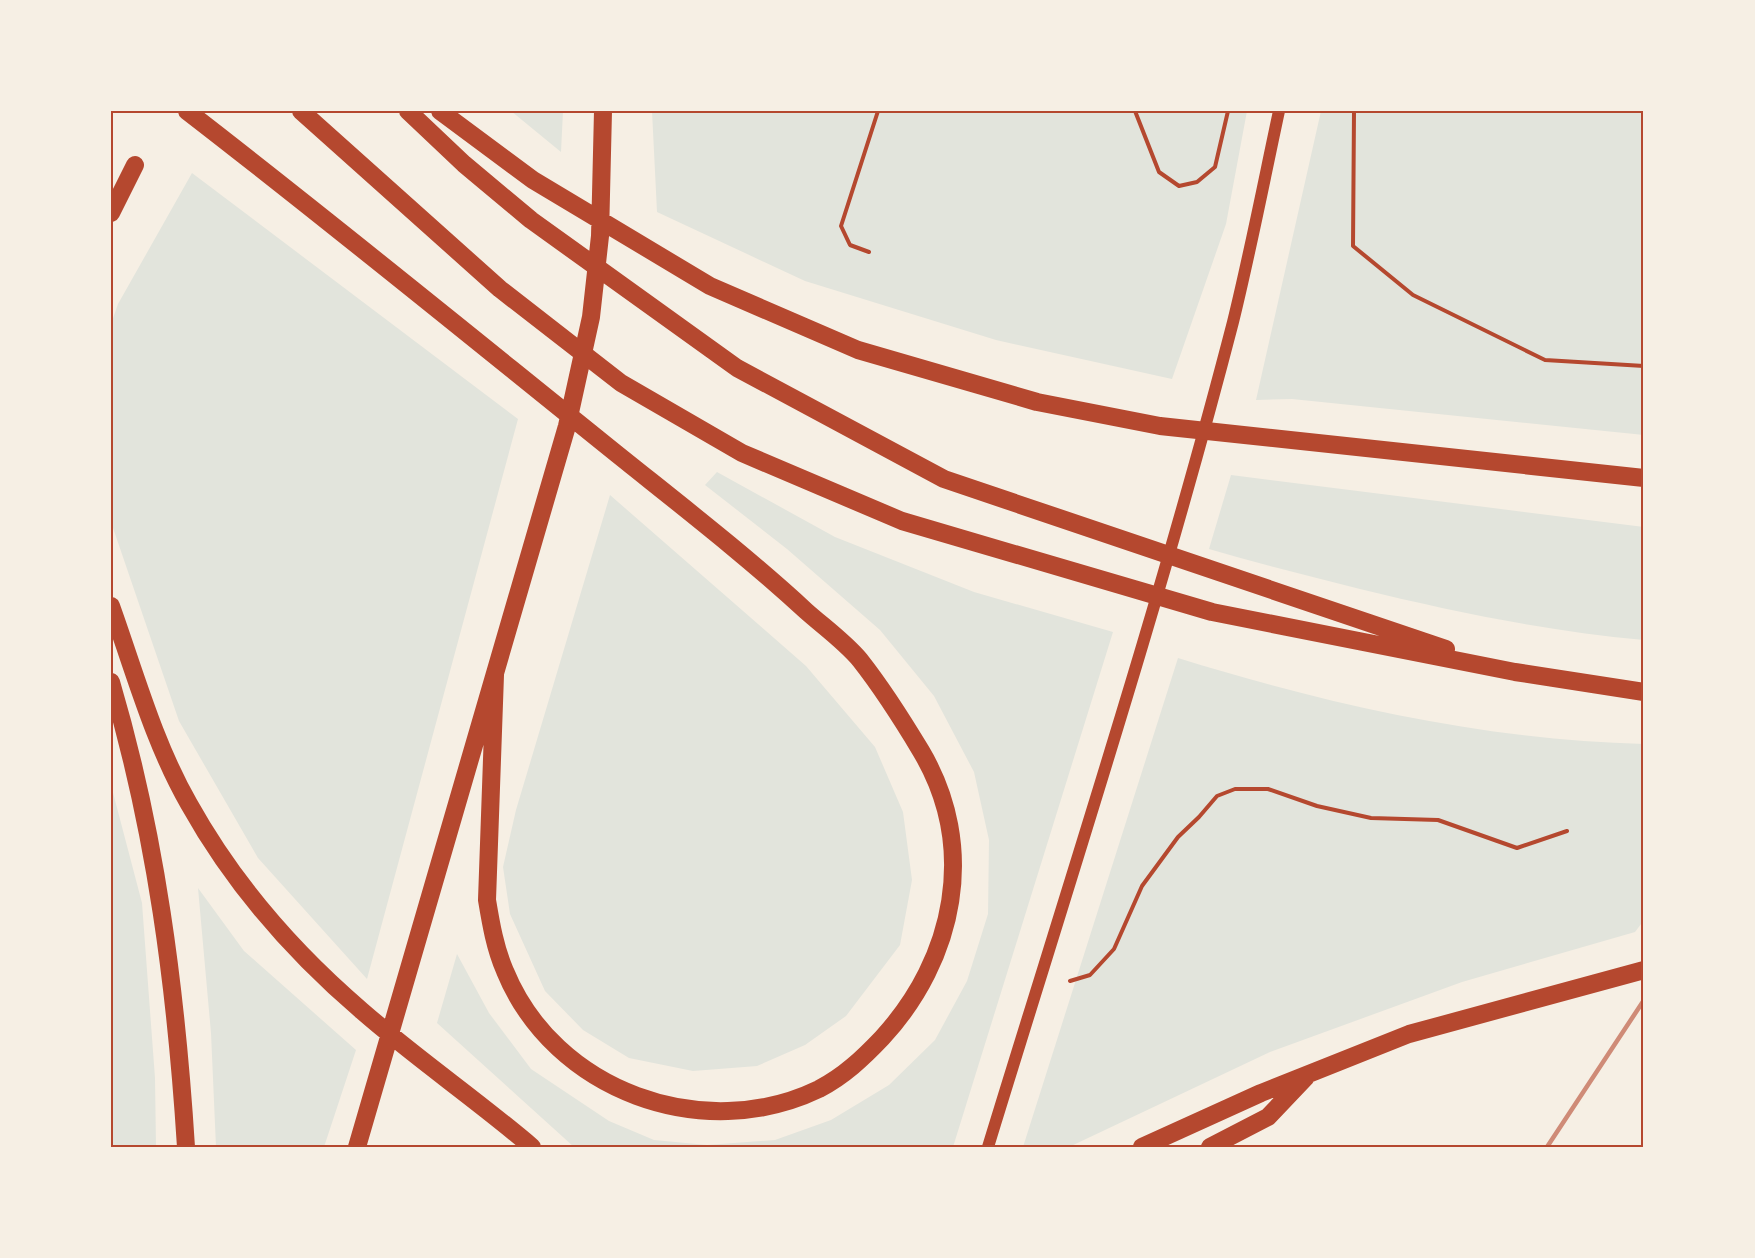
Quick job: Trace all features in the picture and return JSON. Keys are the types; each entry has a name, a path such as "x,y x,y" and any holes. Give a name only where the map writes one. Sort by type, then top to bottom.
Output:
{"highway":[{"path":"187,111 327,219 773,580 858,658 865,668 924,755 938,787 951,843 952,889 947,924 936,957 921,988 901,1017 852,1069 820,1088 785,1102 749,1110 711,1112 683,1109 638,1098 604,1083 573,1061 546,1035 523,1005 505,973 493,937 487,900 495,675"},
{"path":"300,111 500,289 621,383 742,453 902,521 1212,612 1515,672 1644,692"},
{"path":"408,111 464,164 531,220 737,368 944,479 1515,672"},
{"path":"440,111 533,180 710,286 858,350 1037,402 1160,426 1644,478"},
{"path":"357,1147 567,426 591,317 600,236 603,111"},
{"path":"111,213 135,165"},
{"path":"111,606 165,758 217,851 258,907 305,957 362,1011 532,1147"},
{"path":"111,682 134,760 164,922 186,1147"},
{"path":"1142,1147 1309,1074 1409,1034 1644,970"},
{"path":"1210,1147 1268,1117 1309,1074"}],"main road":[{"path":"988,1147 1120,723 1214,391 1233,319 1280,111"}],"path":[{"path":"868,252 850,245 841,226 878,111"},
{"path":"1135,111 1159,172 1179,186 1197,182 1215,167 1228,111"},
{"path":"1354,111 1353,246 1413,295 1545,360 1644,366"},
{"path":"1070,981 1090,975 1114,949 1142,886 1178,837 1217,796 1235,789 1268,789 1317,806 1371,818 1438,820 1517,848 1568,831"}],"shaded area":[{"path":"511,111 563,111 561,152"},
{"path":"652,111 1247,111 1226,224 1172,379 996,340 805,281 657,212"},
{"path":"1321,111 1644,111 1644,435 1292,399 1256,400"},
{"path":"192,173 518,419 367,979 258,858 179,721 111,522 111,324 118,304"},
{"path":"717,472 835,537 974,592 1113,632 953,1147 574,1147 437,1023 457,954 489,1013 531,1069 609,1121 654,1140 707,1145 775,1140 831,1120 889,1085 935,1040 967,981 988,914 989,840 974,772 934,696 880,630 787,549 705,485"},
{"path":"1231,475 1644,527 1644,640 1536,626 1466,613 1360,589 1209,549"},
{"path":"610,495 806,666 875,747 903,812 912,880 900,945 846,1016 805,1045 757,1066 693,1071 629,1058 583,1030 545,991 510,914 503,867 516,810"},
{"path":"1178,658 1293,691 1408,717 1525,735 1644,744 1644,920 1635,932 1462,982 1270,1052 1069,1147 1023,1147"},
{"path":"111,785 142,903 155,1078 156,1147 111,1147"},
{"path":"198,888 244,951 356,1050 324,1147 216,1147 211,1033"}],"railway":[{"path":"1547,1147 1644,1000"}]}
